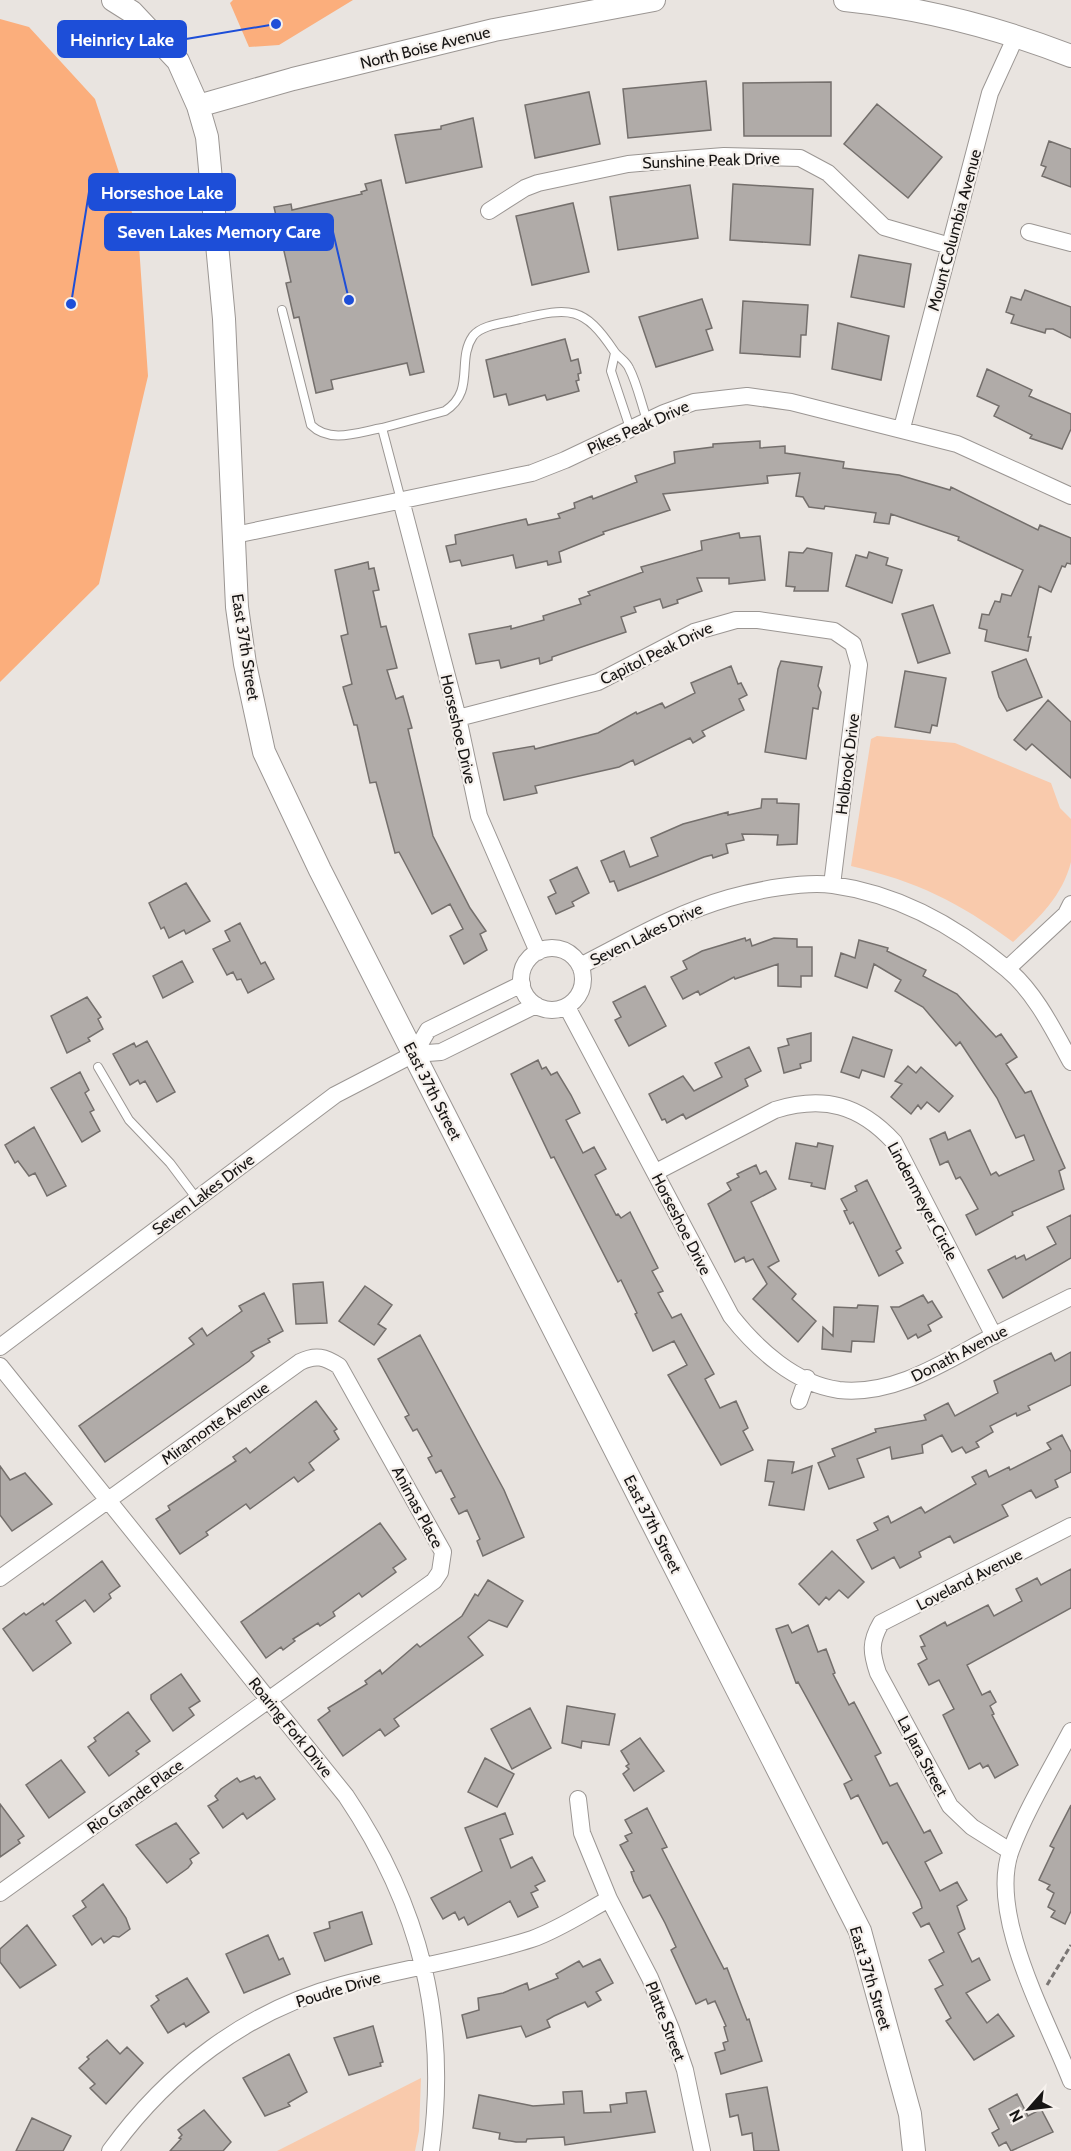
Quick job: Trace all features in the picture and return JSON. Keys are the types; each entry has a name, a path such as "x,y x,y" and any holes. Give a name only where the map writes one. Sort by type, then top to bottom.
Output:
{"main road":[{"name":"East 37th Street","path":"113,0 132,12 178,61 198,106 207,137 224,330 237,607 245,664 264,752 320,870 860,1931 910,2114 914,2151"},
{"name":"North Boise Avenue","path":"198,106 292,79 494,30 654,0"},
{"path":"845,0 890,5 1016,36 1071,56"}],"street":[{"name":"Mount Columbia Avenue","path":"902,428 990,93 1016,36"},
{"name":"Sunshine Peak Drive","path":"489,211 508,197 538,183 628,164 724,156 800,158 828,173 884,227 950,246"},
{"path":"1029,231 1071,243"},
{"name":"Pikes Peak Drive","path":"235,535 532,473 565,460 647,420 694,402 747,396 791,402 902,428 957,444 1071,495"},
{"name":"Horseshoe Drive","path":"400,500 458,718 479,816 538,952"},
{"name":"Capitol Peak Drive","path":"458,718 598,682 694,632 736,620 758,620 834,631 853,644"},
{"name":"Holbrook Drive","path":"832,885 859,665 853,644"},
{"name":"Seven Lakes Drive","path":"580,966 679,915 708,904 787,887 832,885 889,899 927,914 960,934 1007,969 1038,1006 1071,1062"},
{"path":"1007,969 1066,914 1071,904"},
{"path":"557,949 574,958 580,966 583,984 574,1001 567,1007 548,1010 536,1005 525,994 522,984 525,966 538,952 557,949"},
{"name":"Seven Lakes Drive","path":"414,1054 428,1030 522,984"},
{"name":"Seven Lakes Drive","path":"0,1347 335,1095 414,1054 441,1052 536,1005"},
{"name":"Horseshoe Drive","path":"567,1007 731,1317 765,1353 807,1378"},
{"name":"Lindenmeyer Circle","path":"656,1172 775,1110 792,1105 825,1103 861,1115 878,1125 894,1142 994,1336"},
{"name":"Donath Avenue","path":"807,1378 839,1390 892,1384 921,1375 1071,1297"},
{"name":"Miramonte Avenue","path":"108,1500 300,1362 317,1356 325,1357"},
{"name":"Animas Place","path":"269,1700 434,1581 443,1563 439,1541 339,1366 325,1357"},
{"name":"Roaring Fork Drive","path":"0,1366 269,1700 365,1824 404,1902 424,1965 436,2040 437,2090 431,2151"},
{"path":"799,1401 807,1378"},
{"path":"0,1578 108,1500"},
{"name":"Loveland Avenue","path":"873,1637 881,1623 1071,1526"},
{"name":"La Jara Street","path":"873,1637 871,1652 878,1673 950,1806 972,1827 1010,1851"},
{"name":"Rio Grande Place","path":"0,1893 269,1700"},
{"path":"1071,1731 1010,1851 1004,1892 1009,1928 1071,2081"},
{"name":"Platte Street","path":"578,1800 582,1833 609,1899 650,1978 671,2029 685,2070 702,2151"},
{"name":"Poudre Drive","path":"110,2151 156,2094 177,2074 211,2047 247,2024 323,1991 534,1938 609,1899"}],"lane":[{"path":"282,310 311,425 323,435 332,436 382,429 445,411 454,406 463,387 469,346 473,337 486,328 545,313 570,312 595,323 615,353 628,366 647,420"},
{"path":"615,353 611,371 630,428"},
{"path":"382,429 400,500"},
{"path":"99,1067 129,1120 170,1162 197,1199"}],"path":[{"path":"1038,2000 1071,1945"}],"shaded area":[{"path":"233,0 353,0 279,45 249,47 230,3"},
{"path":"0,19 29,27 95,99 138,231 148,376 99,584 0,682"},
{"path":"877,736 955,743 1051,783 1060,808 1071,819 1071,862 1055,897 1040,916 1013,942 955,904 917,886 851,866 871,739"},
{"path":"421,2078 419,2131 415,2151 277,2151"}],"building":[{"path":"706,81 711,130 628,138 623,89"},
{"path":"831,82 831,136 744,136 743,83"},
{"path":"589,92 600,144 535,158 525,105"},
{"path":"877,104 942,157 908,198 844,144"},
{"path":"473,118 482,167 406,183 395,135 441,129 441,126"},
{"path":"1049,141 1071,149 1071,187 1042,176 1046,167 1041,165"},
{"path":"381,180 424,372 410,375 407,363 331,380 333,389 316,393 299,317 294,318 286,283 291,282 274,207 291,204 292,210 362,194 361,192 367,190 365,184"},
{"path":"733,184 813,189 810,245 730,240"},
{"path":"690,185 698,238 618,250 610,197"},
{"path":"573,203 589,272 532,285 516,216"},
{"path":"859,255 911,264 904,307 851,297"},
{"path":"1025,290 1071,307 1071,338 1053,329 1046,329 1045,333 1011,323 1014,315 1006,312 1011,297 1021,300"},
{"path":"702,299 712,328 706,330 713,350 656,367 639,317"},
{"path":"743,301 808,305 806,335 801,335 800,357 740,353"},
{"path":"838,323 889,336 881,380 832,369"},
{"path":"565,339 571,361 578,359 581,373 578,374 579,380 576,381 579,391 547,400 545,395 509,405 506,394 494,397 486,360"},
{"path":"987,369 1032,390 1029,396 1071,414 1071,429 1062,449 1030,438 1032,435 994,416 999,406 977,396"},
{"path":"760,441 760,448 785,446 785,453 844,462 843,468 899,475 950,490 951,487 1038,530 1040,525 1071,538 1071,564 1067,563 1065,567 1062,566 1051,592 1039,586 1028,637 1031,637 1028,651 985,641 987,630 979,628 982,614 989,615 995,601 1000,602 1002,594 1011,596 1023,570 958,540 959,537 891,514 889,524 874,522 876,513 825,506 824,509 809,507 803,497 796,496 800,473 767,476 768,483 663,494 670,510 603,532 604,534 559,552 561,562 548,565 547,561 516,568 513,555 462,566 460,560 450,562 446,546 456,544 455,535 526,519 528,525 560,518 558,514 575,508 574,503 592,496 593,499 637,482 635,476 675,463 674,452 713,447 713,444"},
{"path":"739,533 740,538 760,536 765,580 729,584 729,578 697,578 702,591 677,600 678,603 663,608 660,599 634,607 636,612 621,617 626,632 552,657 552,660 540,664 539,658 501,668 499,660 476,664 469,634 511,626 511,629 544,620 543,616 581,604 579,599 590,595 588,592 643,572 641,567 702,550 701,541"},
{"path":"807,548 832,553 828,591 794,591 795,587 786,586 789,552 803,553"},
{"path":"869,552 888,558 886,565 902,570 892,603 846,586 856,555 867,558"},
{"path":"368,562 369,569 374,568 379,590 373,591 381,627 386,626 397,668 387,670 396,699 403,696 412,728 408,729 433,836 470,908 486,931 480,934 487,950 464,964 450,936 463,929 450,904 432,914 399,852 395,853 376,782 370,783 357,725 354,725 343,687 352,684 341,636 348,634 335,570"},
{"path":"933,605 950,653 918,663 902,614"},
{"path":"1026,659 1042,697 1007,711 999,697 992,672"},
{"path":"781,661 822,667 818,686 821,692 818,709 813,708 806,759 765,752"},
{"path":"731,666 738,684 741,683 747,695 739,699 744,710 702,731 705,736 693,743 690,738 635,765 633,760 619,767 535,786 537,793 504,800 493,753 534,746 535,749 598,733 636,712 637,714 662,703 665,708 695,693 691,683"},
{"path":"905,671 946,678 937,726 932,725 930,733 895,727"},
{"path":"1048,700 1071,722 1071,778 1032,744 1026,750 1014,740"},
{"path":"762,799 777,799 777,803 799,804 797,844 777,845 778,835 742,834 744,840 726,844 728,853 713,858 712,855 704,857 618,891 614,881 610,882 601,861 624,851 630,867 658,856 651,838 683,824 728,812 728,815 761,808"},
{"path":"577,867 589,893 572,902 574,906 556,914 548,897 556,893 550,880"},
{"path":"186,883 210,921 186,934 184,930 169,938 164,927 161,929 149,903"},
{"path":"240,923 261,964 265,962 274,979 248,993 241,979 237,980 233,972 227,975 213,949 230,941 225,931"},
{"path":"745,938 746,941 750,939 752,946 774,938 797,939 797,947 812,947 812,976 801,976 801,987 778,986 778,964 735,979 734,977 700,995 698,991 683,999 671,977 687,969 683,961 702,951"},
{"path":"859,940 888,948 887,951 926,970 923,976 957,994 996,1037 1001,1034 1017,1057 1006,1064 1025,1093 1031,1091 1065,1168 1059,1171 1064,1189 1012,1212 1013,1215 976,1235 966,1215 978,1209 960,1177 956,1179 948,1161 940,1165 930,1139 945,1132 948,1140 970,1130 991,1175 996,1172 999,1176 1034,1160 1024,1135 1016,1138 997,1098 960,1042 956,1046 923,1007 895,991 901,980 874,964 867,988 835,976 841,953 855,958"},
{"path":"182,961 193,982 163,998 153,976"},
{"path":"645,986 666,1026 629,1046 615,1020 621,1017 613,1002"},
{"path":"87,997 101,1017 98,1019 103,1029 88,1038 90,1041 67,1053 51,1016"},
{"path":"811,1033 811,1061 800,1064 801,1068 784,1073 778,1048 789,1045 787,1039"},
{"path":"853,1037 892,1050 884,1077 862,1070 859,1078 841,1072"},
{"path":"147,1041 175,1092 157,1102 145,1081 140,1084 138,1080 130,1085 113,1054 134,1043 136,1047"},
{"path":"749,1047 761,1071 745,1079 748,1086 686,1119 683,1114 667,1123 665,1119 662,1120 649,1094 683,1076 694,1091 722,1077 715,1063"},
{"path":"538,1060 542,1069 546,1067 551,1075 557,1072 571,1095 580,1113 566,1120 583,1153 594,1147 606,1169 595,1175 616,1215 618,1214 621,1218 630,1212 658,1268 652,1271 663,1291 658,1293 672,1318 681,1314 714,1374 705,1379 720,1408 736,1401 748,1428 743,1431 753,1450 721,1465 668,1375 687,1365 674,1341 653,1351 621,1280 618,1282 554,1157 551,1158 511,1074"},
{"path":"908,1066 916,1073 921,1067 953,1096 939,1112 927,1102 921,1109 918,1105 911,1114 891,1097 902,1084 895,1081"},
{"path":"80,1072 89,1090 85,1093 94,1110 90,1112 100,1131 82,1142 51,1088"},
{"path":"34,1127 66,1186 47,1196 35,1173 29,1176 18,1161 15,1163 5,1145"},
{"path":"796,1143 817,1147 818,1143 833,1146 825,1189 811,1186 812,1183 789,1179"},
{"path":"756,1165 760,1174 766,1171 776,1189 751,1202 779,1261 768,1267 796,1294 792,1299 816,1321 798,1342 753,1299 767,1284 753,1259 746,1262 744,1257 735,1262 708,1204 731,1190 727,1183 739,1177 737,1174"},
{"path":"867,1180 901,1248 896,1251 903,1263 879,1276 853,1222 850,1224 844,1211 847,1210 841,1199 857,1191 855,1186"},
{"path":"1071,1215 1071,1258 1003,1298 988,1270 1015,1256 1016,1259 1024,1255 1026,1260 1056,1244 1047,1227"},
{"path":"323,1282 327,1323 296,1324 293,1284"},
{"path":"365,1286 392,1305 378,1324 386,1329 374,1345 339,1321"},
{"path":"264,1293 283,1331 268,1339 270,1342 251,1352 254,1356 249,1361 105,1462 79,1426 194,1344 189,1338 202,1328 207,1336 242,1311 239,1306"},
{"path":"923,1295 928,1303 932,1301 942,1317 928,1325 931,1331 918,1338 916,1334 908,1339 891,1307 899,1307"},
{"path":"858,1305 878,1306 874,1342 852,1341 851,1352 822,1349 823,1327 833,1336 834,1307 857,1308"},
{"path":"420,1335 504,1490 524,1537 483,1556 477,1541 480,1539 467,1510 459,1514 451,1499 455,1497 441,1470 436,1473 428,1458 432,1456 417,1429 413,1431 405,1417 409,1415 378,1359"},
{"path":"1071,1352 1071,1385 1028,1406 1030,1410 1017,1416 1016,1413 990,1426 993,1432 976,1442 979,1447 966,1453 962,1447 952,1452 942,1435 922,1445 923,1453 892,1459 890,1447 857,1459 864,1477 829,1489 818,1463 835,1456 832,1449 876,1432 875,1429 926,1420 924,1415 948,1403 955,1416 998,1393 994,1381 1051,1353 1055,1361"},
{"path":"316,1401 337,1429 334,1431 339,1439 309,1463 314,1470 298,1482 294,1477 250,1509 246,1504 206,1532 208,1535 180,1554 156,1519 170,1510 168,1506 236,1461 233,1457 246,1448 250,1453"},
{"path":"1062,1435 1071,1452 1071,1472 1055,1480 1058,1487 1036,1498 1031,1490 1002,1505 1008,1516 954,1543 950,1536 919,1552 921,1557 900,1568 894,1557 872,1569 857,1540 878,1530 874,1523 888,1516 891,1523 921,1507 925,1513 976,1484 972,1477 986,1470 989,1477 1009,1467 1010,1470 1051,1449 1047,1443"},
{"path":"768,1460 794,1462 792,1473 812,1466 804,1510 769,1505 774,1482 765,1481"},
{"path":"0,1466 10,1480 25,1473 52,1504 12,1531 0,1515"},
{"path":"380,1523 406,1559 393,1568 396,1572 362,1597 359,1593 333,1612 335,1616 320,1626 318,1623 293,1639 295,1641 283,1650 281,1647 266,1658 241,1622"},
{"path":"832,1551 864,1582 848,1598 839,1590 829,1600 826,1597 819,1605 799,1584"},
{"path":"102,1561 120,1586 109,1594 111,1598 94,1612 85,1600 56,1621 71,1643 33,1671 3,1629 24,1613 26,1615 43,1603 44,1605"},
{"path":"1071,1569 1071,1608 967,1665 982,1695 990,1691 996,1702 990,1706 994,1714 992,1715 1018,1765 995,1778 988,1765 983,1768 980,1763 969,1769 943,1715 954,1709 939,1680 929,1685 918,1664 927,1659 921,1647 925,1646 920,1636 945,1622 947,1626 988,1605 994,1616 1022,1601 1016,1589 1037,1578 1041,1585"},
{"path":"488,1580 523,1601 507,1627 489,1620 468,1637 483,1655 394,1719 399,1726 385,1736 380,1729 343,1756 318,1720 330,1711 328,1708 367,1684 365,1681 380,1670 382,1674 417,1644 420,1647 462,1616 475,1594 478,1596"},
{"path":"788,1625 792,1633 808,1625 818,1652 826,1649 835,1673 833,1674 849,1705 854,1702 881,1753 875,1756 890,1786 897,1783 924,1833 930,1830 942,1853 925,1862 940,1891 957,1882 967,1900 957,1906 965,1929 958,1933 972,1962 979,1958 990,1980 966,1993 987,2023 998,2014 1014,2036 974,2060 946,2021 951,2018 935,1989 943,1985 929,1960 944,1952 929,1923 921,1927 913,1913 922,1908 920,1901 887,1842 883,1844 858,1795 851,1799 844,1784 852,1780 798,1682 796,1683 776,1629"},
{"path":"181,1674 200,1701 189,1708 194,1715 173,1731 151,1699 151,1695"},
{"path":"567,1706 615,1714 609,1745 582,1741 581,1748 562,1743"},
{"path":"530,1708 551,1748 512,1769 491,1729"},
{"path":"128,1712 150,1741 136,1751 139,1754 109,1776 88,1747 96,1741 94,1738"},
{"path":"640,1738 664,1771 634,1791 623,1774 629,1769 626,1766 629,1764 621,1751"},
{"path":"485,1758 514,1774 497,1807 468,1792"},
{"path":"61,1760 85,1792 49,1818 26,1785"},
{"path":"254,1776 256,1779 260,1777 275,1799 247,1819 243,1813 223,1828 208,1806 218,1800 215,1796 221,1789 237,1778 240,1782"},
{"path":"0,1804 24,1836 18,1840 20,1843 0,1857"},
{"path":"1071,1805 1071,1911 1065,1924 1051,1917 1055,1911 1048,1907 1054,1893 1047,1889 1050,1885 1039,1880 1054,1848 1050,1846"},
{"path":"647,1808 667,1847 662,1849 724,1969 727,1968 747,2020 749,2019 762,2061 721,2074 715,2053 725,2050 723,2043 728,2041 724,2027 726,2026 715,2001 708,2004 706,1999 696,2004 671,1950 676,1947 665,1923 650,1895 643,1898 631,1872 634,1871 620,1845 628,1841 625,1836 632,1833 625,1820"},
{"path":"505,1813 513,1834 500,1839 511,1868 532,1857 545,1881 535,1886 538,1890 531,1893 538,1907 518,1917 510,1901 468,1925 464,1917 459,1920 455,1912 443,1919 431,1898 482,1871 465,1828"},
{"path":"176,1823 199,1853 190,1859 192,1863 188,1868 167,1883 136,1845"},
{"path":"103,1884 126,1918 130,1929 119,1937 113,1936 104,1943 101,1938 92,1945 73,1916 86,1907 82,1901"},
{"path":"362,1912 372,1944 325,1961 314,1933 330,1928 329,1922"},
{"path":"27,1925 56,1965 20,1988 0,1962 0,1949"},
{"path":"268,1935 279,1960 283,1958 290,1974 244,1993 226,1954"},
{"path":"600,1959 613,1983 596,1992 601,2000 588,2007 585,2002 554,2016 547,2020 550,2027 526,2037 521,2026 467,2038 462,2015 479,2010 478,1998 503,1993 527,1983 529,1990 558,1978 556,1974 579,1961 583,1967"},
{"path":"187,1978 209,2012 186,2027 184,2023 168,2033 151,2006 159,2000 156,1996"},
{"path":"373,2026 383,2062 380,2063 381,2066 349,2075 334,2038"},
{"path":"107,2040 120,2054 127,2047 143,2063 106,2104 90,2088 95,2084 79,2068 89,2059 87,2057"},
{"path":"289,2054 307,2092 288,2103 290,2106 265,2116 243,2078"},
{"path":"767,2087 779,2151 754,2151 752,2133 742,2135 738,2115 730,2117 726,2094"},
{"path":"582,2091 584,2113 611,2112 610,2105 627,2103 626,2093 646,2091 655,2132 565,2145 564,2137 527,2139 526,2142 516,2142 499,2139 500,2133 473,2128 479,2095 533,2106 564,2104 563,2092"},
{"path":"1017,2094 1028,2116 1041,2109 1053,2132 1011,2151 1006,2142 999,2146 992,2133 999,2129 989,2109"},
{"path":"204,2110 231,2142 223,2151 170,2151 181,2139 179,2138 182,2135 178,2130"},
{"path":"32,2118 71,2136 63,2151 16,2151"}],"place":[{"name":"Heinricy Lake","path":"276,24"},
{"name":"Seven Lakes Memory Care","path":"349,300"},
{"name":"Horseshoe Lake","path":"71,304"}]}
